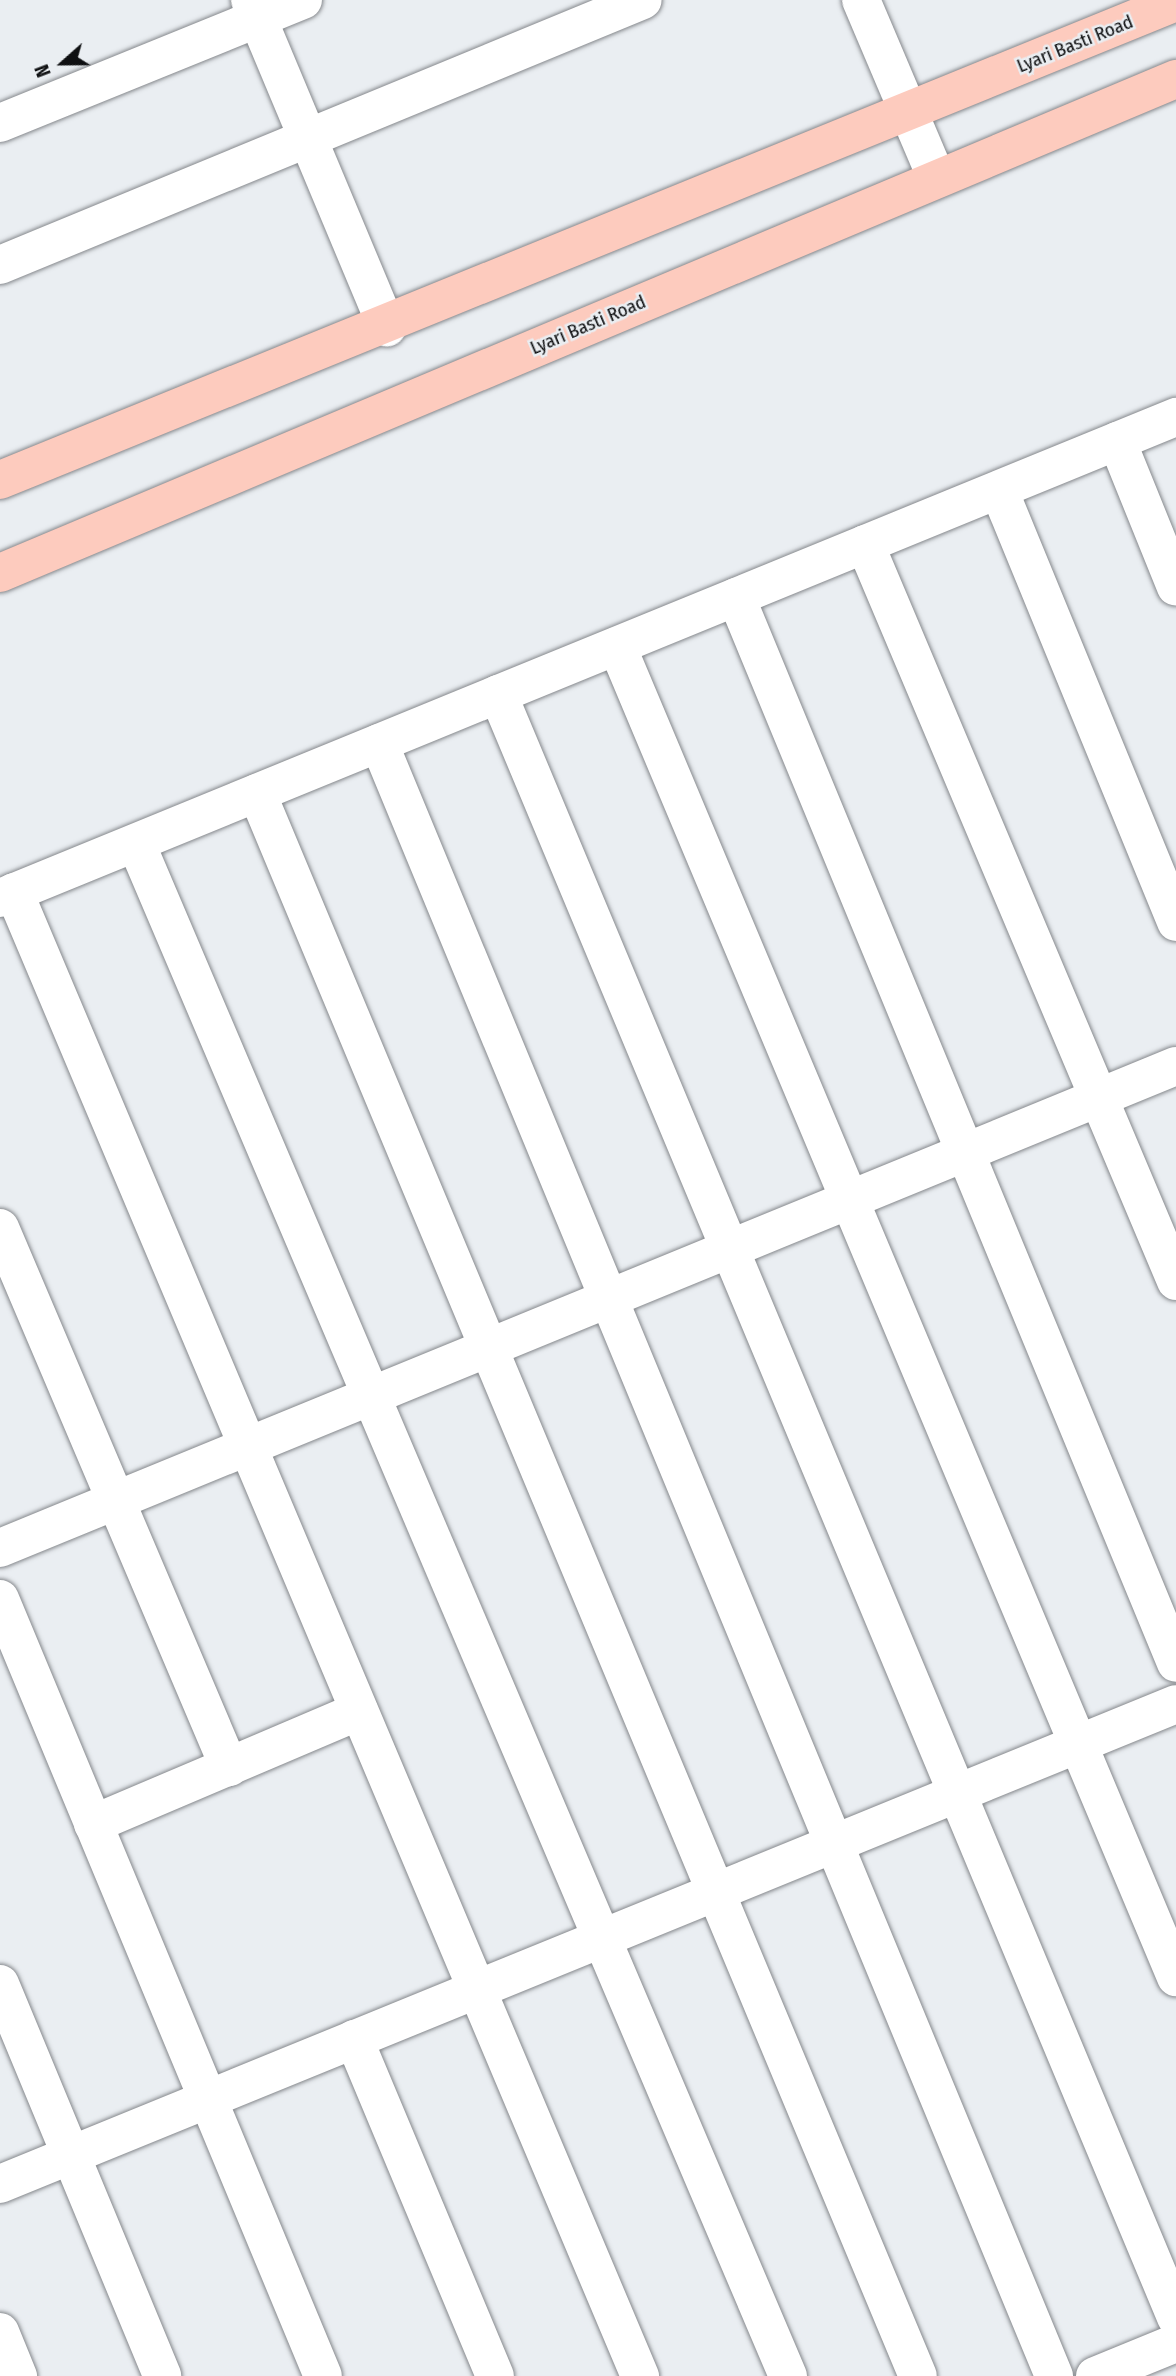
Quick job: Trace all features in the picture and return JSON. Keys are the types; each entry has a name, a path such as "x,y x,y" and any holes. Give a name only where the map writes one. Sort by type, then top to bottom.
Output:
{"main road":[{"name":"Lyari Basti Road","path":"0,480 387,327 1176,2"},
{"name":"Lyari Basti Road","path":"0,573 1176,79"}],"street":[{"path":"0,122 254,9 303,0"},
{"path":"0,265 643,0"},
{"path":"860,0 937,179"},
{"path":"254,9 387,327"},
{"path":"640,2376 248,1446 7,895 1176,417"},
{"path":"1117,441 1176,587"},
{"path":"999,489 1176,922"},
{"path":"865,544 1176,1282"},
{"path":"736,597 961,1154 1176,1662"},
{"path":"617,646 1176,1977"},
{"path":"498,694 727,1250 1176,2317"},
{"path":"379,743 1054,2376"},
{"path":"257,793 918,2376"},
{"path":"136,843 788,2376"},
{"path":"0,1548 1176,1066"},
{"path":"0,1228 113,1502 229,1766"},
{"path":"0,1599 323,2376"},
{"path":"0,2184 1176,1704"},
{"path":"93,1824 359,1711"},
{"path":"0,1984 162,2376"},
{"path":"354,2039 495,2376"},
{"path":"0,2332 18,2376"},
{"path":"1095,2376 1176,2343"}]}
